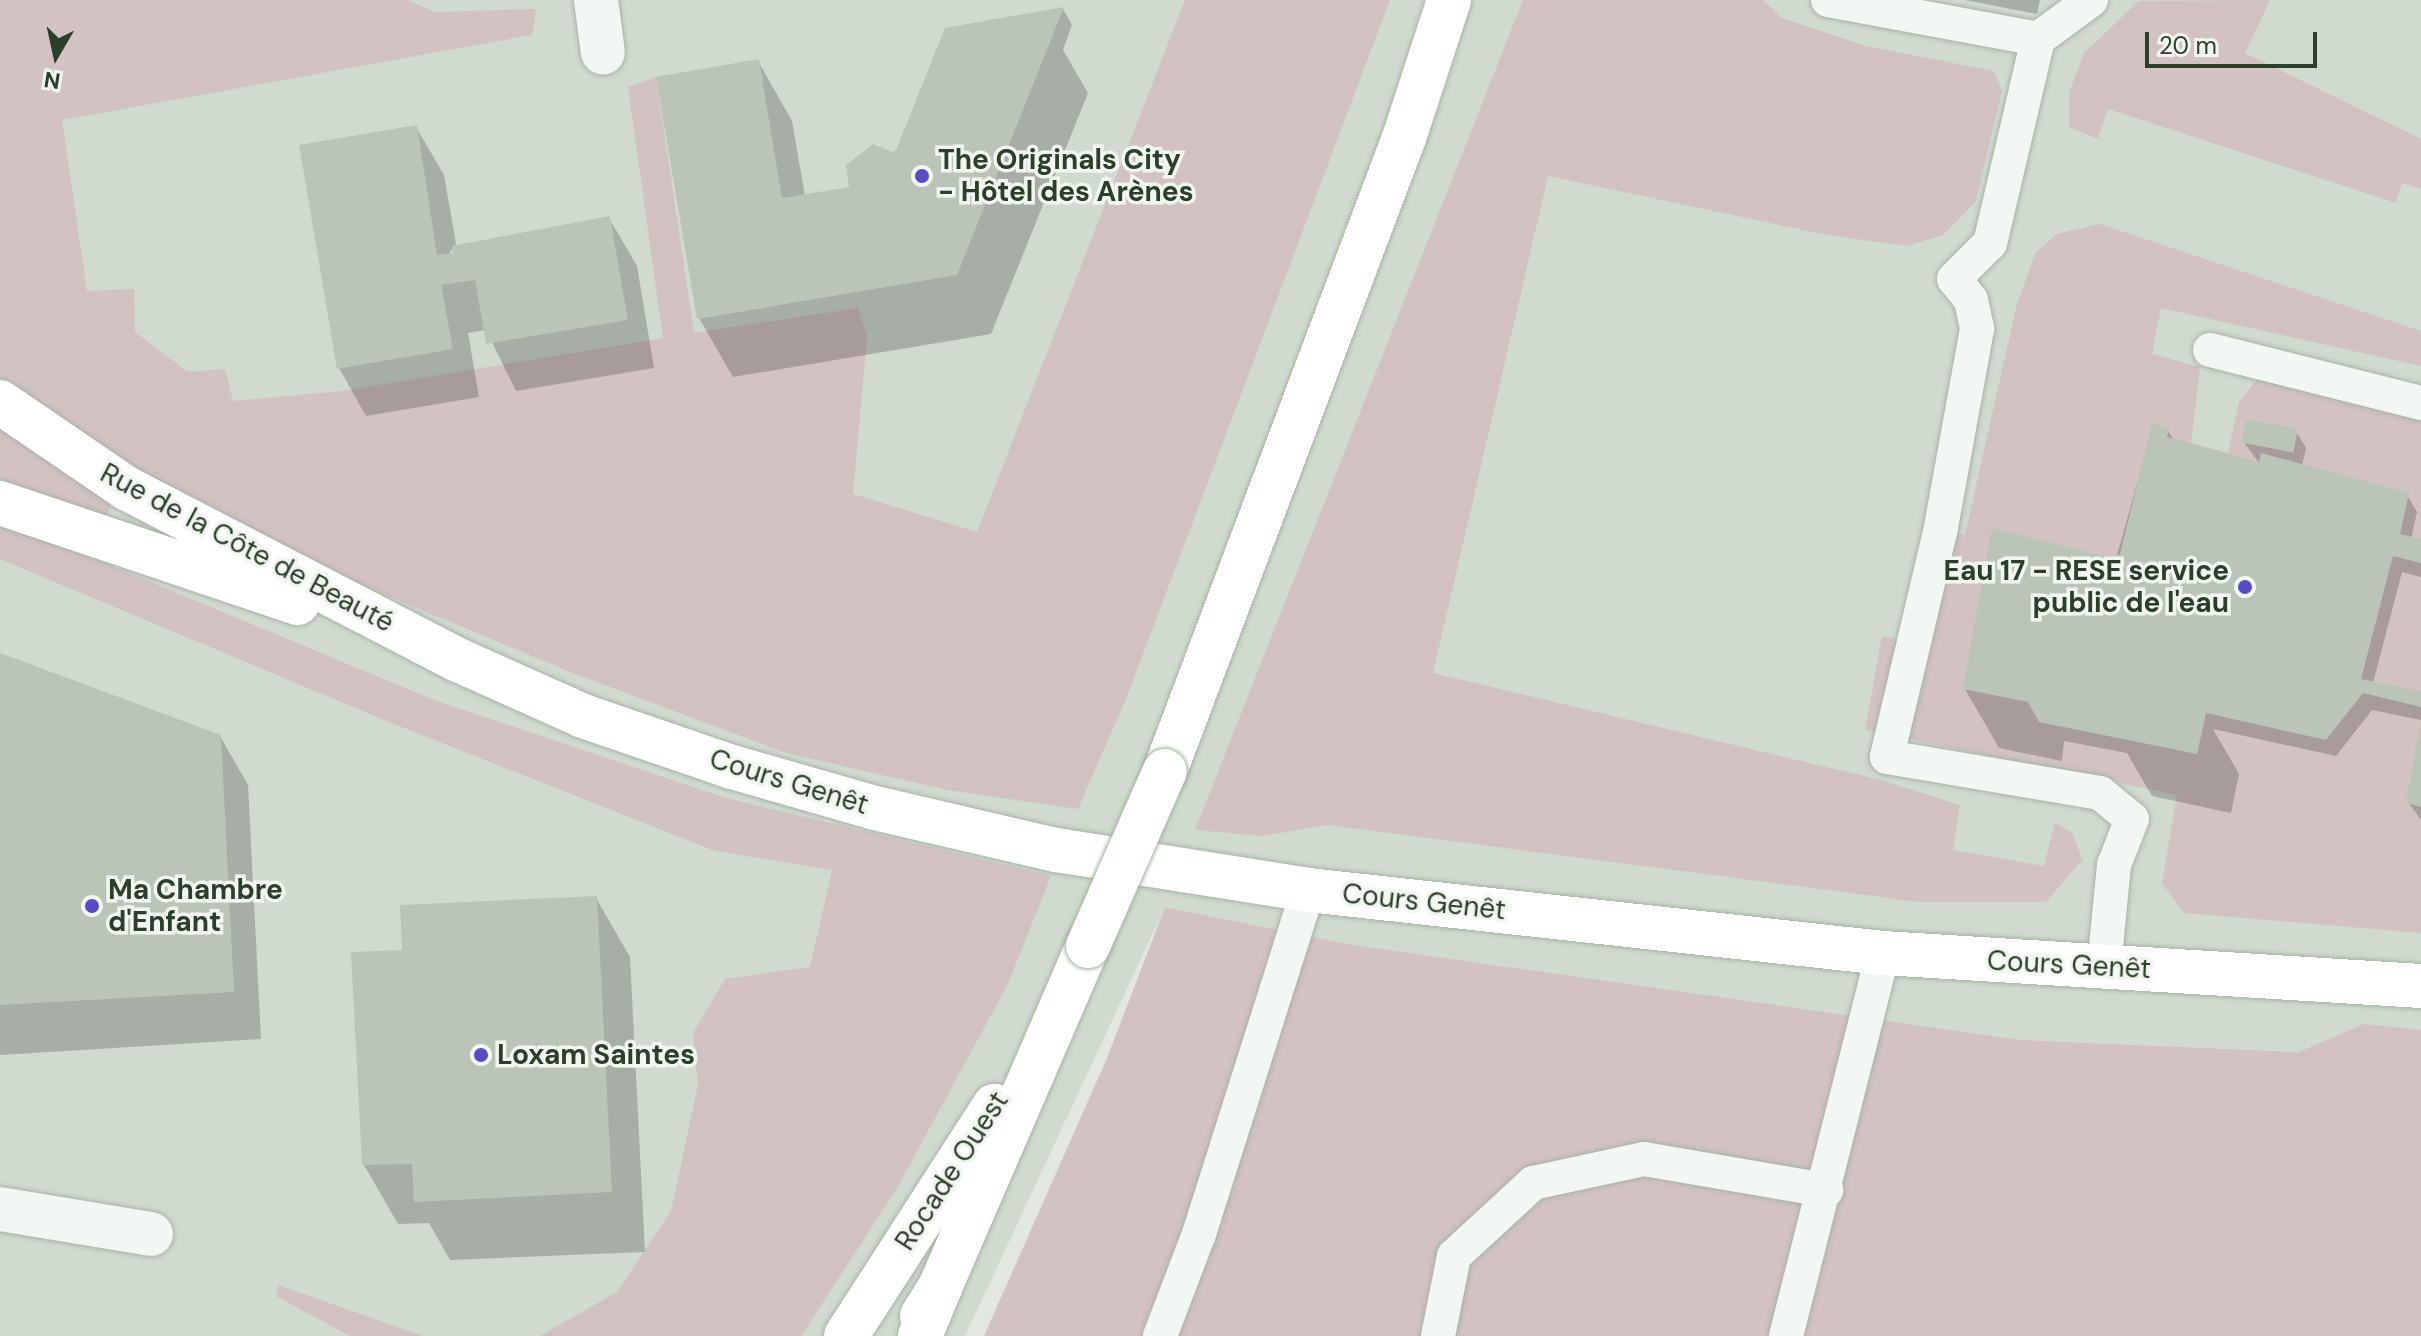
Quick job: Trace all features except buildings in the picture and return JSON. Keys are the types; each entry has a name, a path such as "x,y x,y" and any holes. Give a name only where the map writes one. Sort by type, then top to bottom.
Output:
{"main road":[{"path":"920,1336 1059,1006 1165,771 1404,138 1449,0"},
{"name":"Rue de la Côte de Beauté","path":"0,402 126,488 458,660"},
{"path":"0,503 458,660"},
{"name":"Cours Genêt","path":"458,660 583,716 732,767 875,808 1056,850 1308,890 1883,953 2421,986"},
{"name":"Rocade Ouest","path":"846,1336 1059,1006"},
{"name":"Rocade Ouest","path":"910,1336 941,1285"}],"street":[{"path":"596,0 603,53"},
{"path":"0,1209 151,1234"}],"lane":[{"path":"1828,0 2038,39"},
{"path":"2091,0 2038,39 1990,243 1954,279 1971,300 1977,329 1940,532 1887,757 2100,793 2132,819 2114,865 2104,967"},
{"path":"2210,350 2421,403"},
{"path":"1160,1336 1199,1234 1308,890"},
{"path":"1786,1336 1826,1190 1883,953"},
{"path":"1438,1336 1454,1256 1533,1183 1644,1159 1826,1190"}],"shaded area":[{"path":"0,0 2421,0 2421,1057 2021,1040 1348,944 1165,907 965,1336 0,1336"},
{"path":"0,0 407,0 435,12 536,9 532,35 62,120 87,291 134,289 135,332 188,372 225,369 233,401 342,391 663,338 628,87 656,77 694,333 858,308 867,337 853,494 977,532 1185,0 1390,0 1126,699 1078,809 947,790 786,753 573,673 289,555 108,463 0,386"},
{"path":"1523,0 1763,0 1782,18 1866,46 1994,71 2002,91 1976,201 1943,235 1907,246 1827,235 1548,176 1433,673 1881,780 1960,805 1953,850 2044,866 2055,822 2073,834 2082,860 2046,902 1919,902 1329,825 1262,836 1195,830"},
{"path":"2270,0 2245,53 2421,139 2421,189 2402,183 2396,203 2108,109 2098,139 2069,127 2069,93 2084,53 2139,1"},
{"path":"2100,224 2421,331 2421,366 2161,308 2152,354 2200,367 2191,443 2228,453 2239,402 2258,378 2421,417 2421,933 2184,913 2162,883 2177,795 1865,730 1882,636 1914,643 1940,532 1965,535 2017,304 2035,254 2056,234"},
{"path":"0,428 112,502 106,518 0,480"},
{"path":"0,525 105,563 434,700 726,798 1051,876 1007,986 896,1190 801,1336 540,1336 617,1292 671,1211 698,1085 693,1033 725,979 810,967 832,870 715,851 389,722 0,559"},
{"path":"1165,907 1348,944 2021,1040 2299,1052 2364,1024 2421,1030 2421,1336 984,1336 1107,1058"},
{"path":"278,1285 423,1336 350,1336 276,1296"}],"place":[{"name":"The Originals City - Hôtel des Arènes","path":"922,176"},
{"name":"Eau 17 - RESE service public de l'eau","path":"2245,587"},
{"name":"Ma Chambre d'Enfant","path":"92,906"},
{"name":"Loxam Saintes","path":"481,1055"}]}
